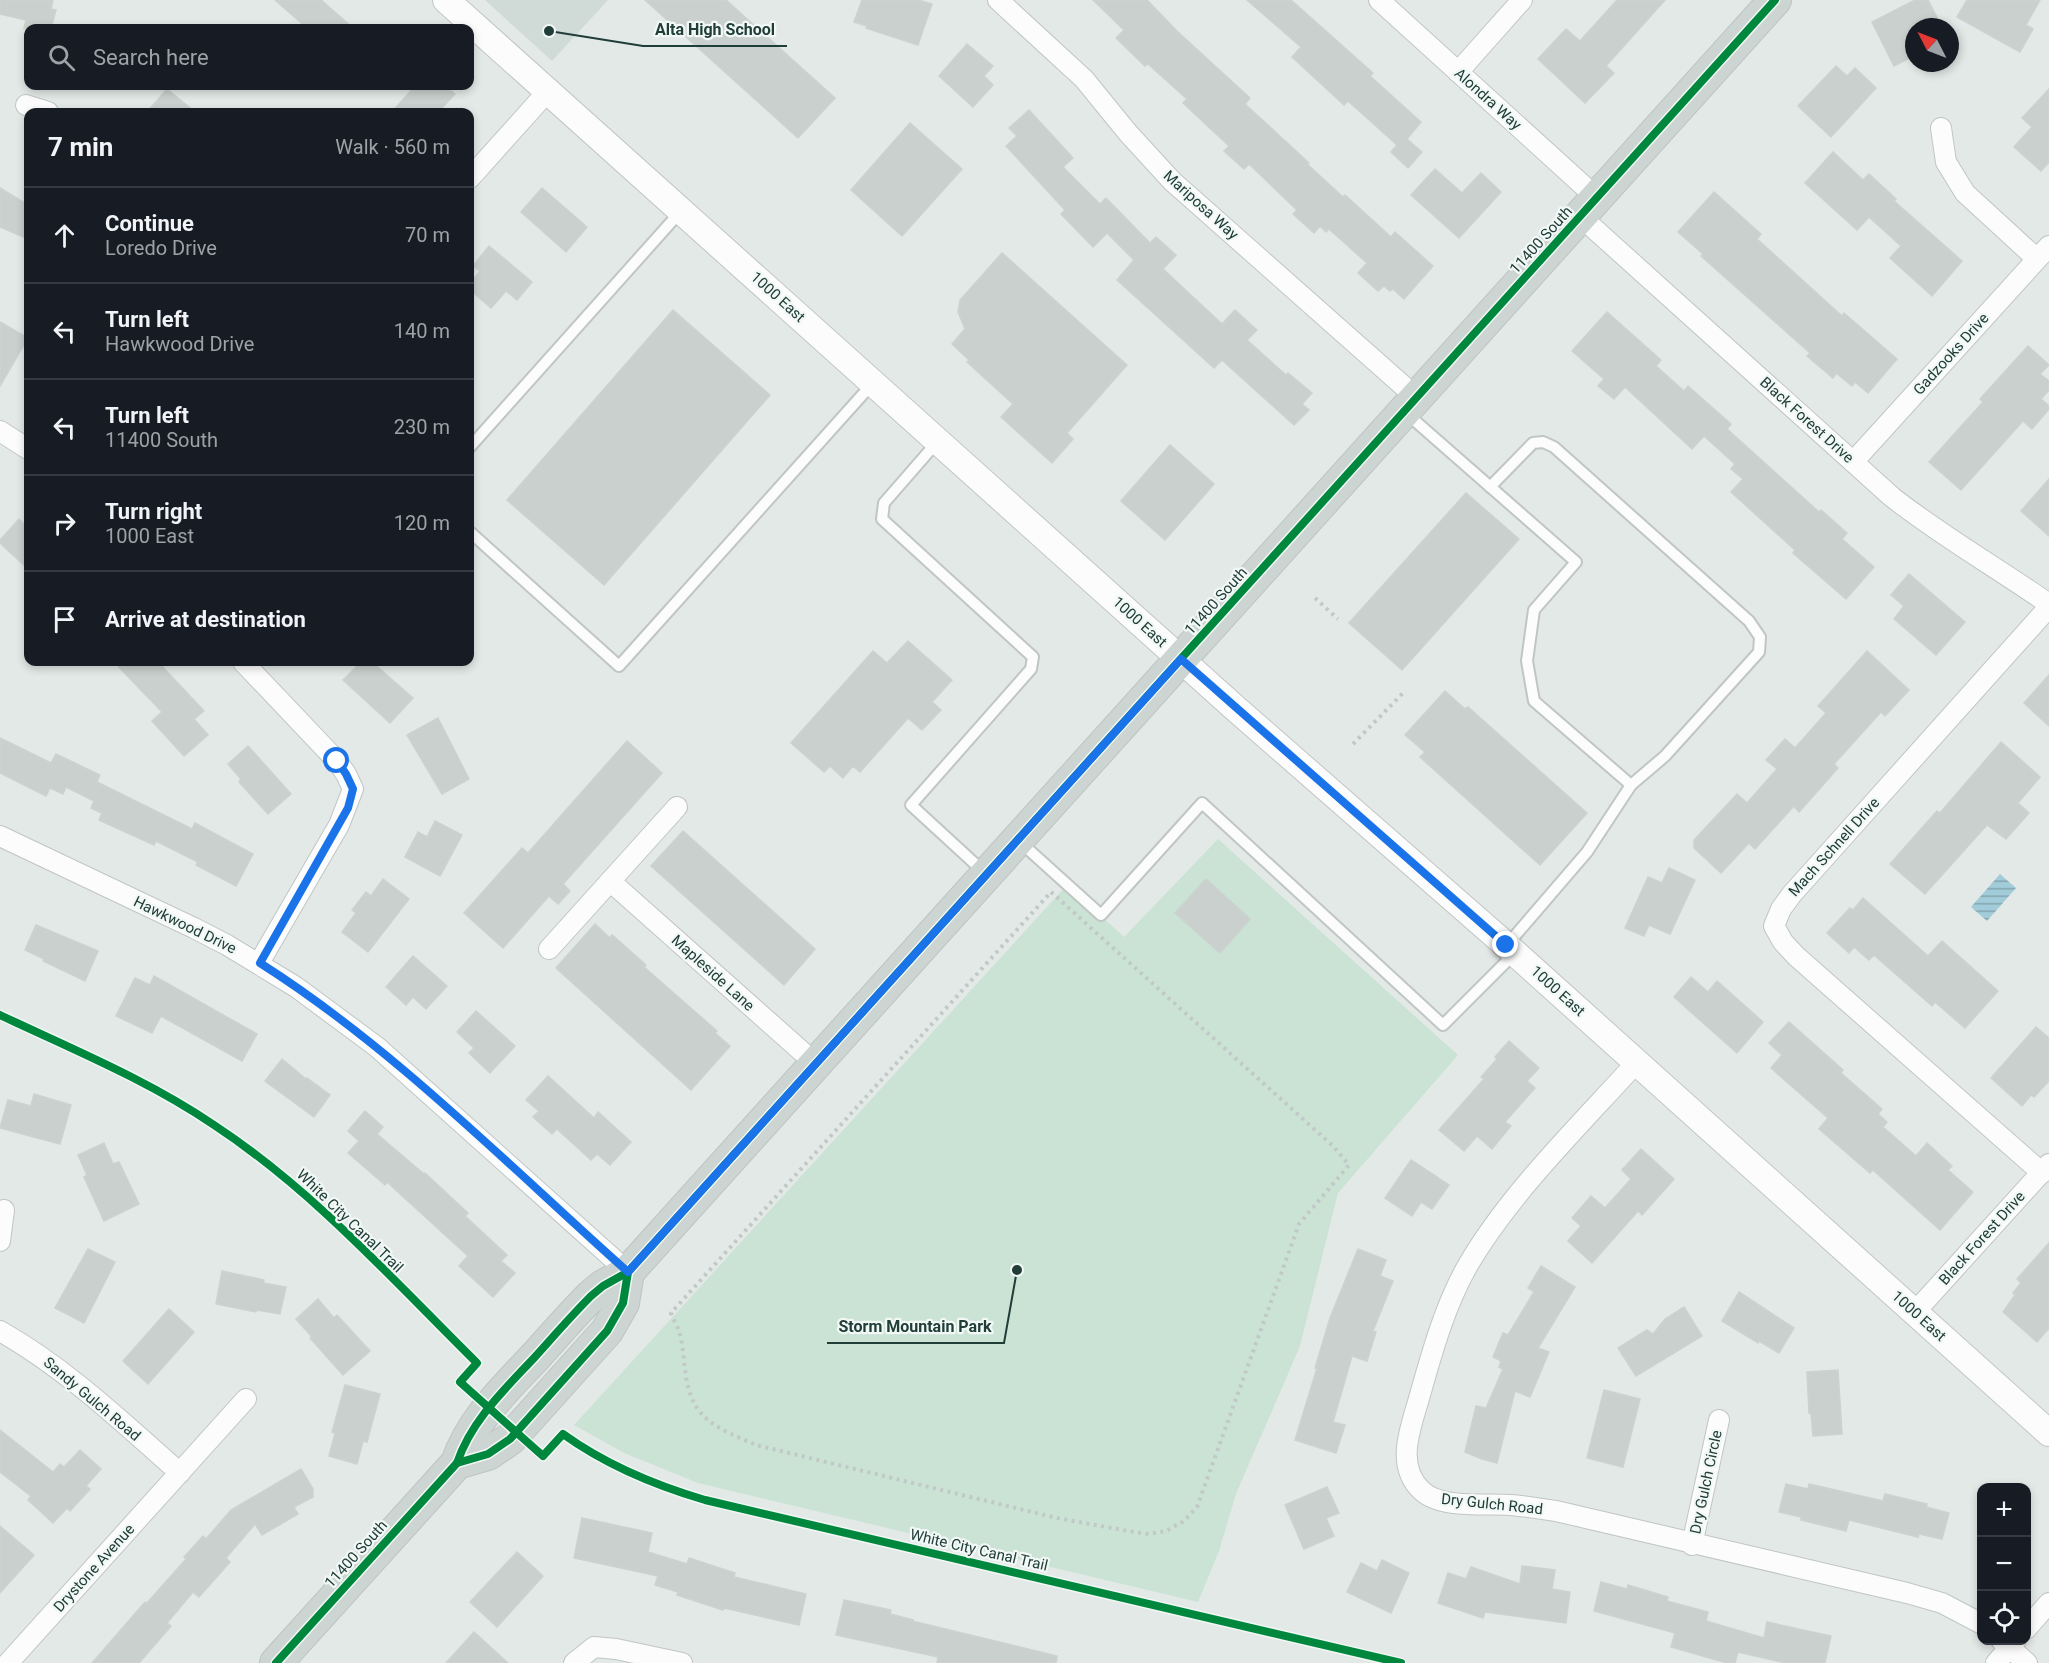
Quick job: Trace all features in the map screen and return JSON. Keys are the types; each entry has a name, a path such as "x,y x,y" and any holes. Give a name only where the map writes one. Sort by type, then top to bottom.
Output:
{"main road":[{"name":"11400 South","path":"276,1663 457,1462 474,1427 522,1370 591,1296 603,1286 628,1272 1775,0"}],"street":[{"name":"1000 East","path":"446,0 473,24"},
{"name":"Mariposa Way","path":"998,0 1084,79 1128,133 1172,181 1410,405"},
{"name":"Alondra Way","path":"1379,0 1458,72 1588,207"},
{"path":"1458,72 1522,0"},
{"name":"1000 East","path":"474,25 1181,659 1511,949 2049,1433"},
{"path":"474,174 548,91"},
{"path":"26,105 35,108"},
{"path":"1941,128 1946,162 1965,193 2043,252"},
{"name":"Black Forest Drive","path":"1588,207 1892,497 1930,527 2011,577 2049,605"},
{"name":"Gadzooks Drive","path":"1853,462 2043,252"},
{"path":"0,430 24,446"},
{"name":"Mach Schnell Drive","path":"2045,1169 1796,956 1783,942 1774,926 1781,909 1792,894 2049,605"},
{"path":"247,666 337,761 353,789 339,825 260,963"},
{"path":"549,949 677,807"},
{"name":"Hawkwood Drive","path":"0,836 194,928 260,963 296,987 377,1047 628,1272"},
{"name":"Mapleside Lane","path":"610,881 816,1064"},
{"name":"Dry Gulch Road","path":"1636,1063 1498,1219 1467,1266 1444,1318 1423,1382 1405,1453 1412,1480 1424,1493 1440,1501 1520,1506 1556,1511 1692,1545 1907,1593 1942,1603 1977,1621"},
{"name":"Black Forest Drive","path":"1915,1312 2045,1169"},
{"path":"0,1241 4,1210"},
{"name":"Sandy Gulch Road","path":"0,1331 26,1346 77,1383 180,1473"},
{"name":"Drystone Avenue","path":"8,1663 246,1399"},
{"name":"Dry Gulch Circle","path":"1692,1545 1719,1420"},
{"path":"2031,1623 2049,1603"},
{"path":"1996,1663 2008,1645"},
{"path":"2011,1645 2027,1663"},
{"path":"574,1663 594,1647 627,1651 682,1663"}],"lane":[{"path":"474,443 681,211"},
{"path":"474,536 619,666 873,382"},
{"path":"1410,405 1491,487 1576,562 1534,610 1527,661 1534,701 1631,785"},
{"path":"938,441 884,503 882,519 1033,657 1031,669 911,805 987,875"},
{"path":"1018,840 1101,915 1202,803 1443,1025 1511,949 1587,852 1631,785 1665,756 1759,652 1760,637 1749,621 1554,447 1543,442 1533,443 1491,487"}],"path":[{"path":"1315,598 1338,619"},
{"path":"1353,744 1405,691"},
{"path":"1051,892 1333,1146 1349,1165 1299,1224 1197,1507 1184,1521 1166,1531 1149,1534 1058,1518 756,1445 735,1436 701,1413 687,1385 679,1331 671,1313 1051,892"}],"shaded area":[{"path":"485,0 608,0 552,61"}],"green space":[{"path":"1218,839 1458,1055 1338,1193 1300,1346 1236,1494 1219,1551 1198,1602 698,1483 624,1453 574,1425 1067,885 1124,937"}],"water":[{"path":"2000,874 2016,888 1987,921 1971,907"}],"building":[{"path":"0,0 53,0 51,9 56,10 52,24 25,24 26,20 0,14"},
{"path":"275,0 321,0 348,24 302,24"},
{"path":"645,0 726,0 835,98 798,138"},
{"path":"862,0 918,0 932,4 918,45 854,22"},
{"path":"1093,0 1147,0 1178,32 1250,98 1245,104 1309,163 1307,164 1391,237 1395,232 1433,266 1404,299 1393,289 1390,291 1384,286 1378,291 1358,273 1367,263 1329,229 1326,232 1320,226 1314,233 1293,214 1297,210 1249,164 1244,169 1224,151 1229,146 1183,103 1187,99 1148,64 1145,66 1116,38 1124,30"},
{"path":"1247,0 1291,0 1373,73 1370,76 1421,122 1407,139 1422,152 1408,168 1391,152 1397,145 1348,101 1344,105 1292,57 1301,47"},
{"path":"1617,0 1665,0 1606,66 1614,73 1585,103 1538,59 1566,29 1580,41"},
{"path":"1915,0 1928,0 1937,18 1905,18 1905,60 1894,66 1872,22"},
{"path":"1967,0 2040,0 2026,25 2033,29 2020,52 1957,17"},
{"path":"967,44 993,66 984,76 993,85 973,107 939,76"},
{"path":"1836,66 1847,76 1855,68 1876,88 1831,137 1798,106"},
{"path":"2049,89 2049,162 2041,171 2014,147 2032,127 2022,118"},
{"path":"168,90 190,108 150,108"},
{"path":"411,90 450,90 455,94 442,108 396,108"},
{"path":"1029,110 1073,158 1063,167 1100,204 1106,198 1150,243 1156,237 1176,255 1163,269 1222,324 1235,310 1257,330 1247,340 1286,375 1288,373 1312,393 1302,404 1309,410 1294,425 1222,360 1214,368 1117,280 1134,260 1107,233 1093,247 1061,214 1065,210 1006,146 1017,136 1009,128"},
{"path":"910,123 962,169 902,236 851,190"},
{"path":"1833,152 1863,180 1869,174 1896,199 1894,201 1962,261 1932,296 1890,258 1901,246 1869,217 1857,230 1805,183"},
{"path":"1435,169 1462,193 1481,173 1501,192 1459,238 1411,195"},
{"path":"0,188 24,203 24,237 0,227"},
{"path":"542,188 587,227 566,252 521,212"},
{"path":"1714,192 1761,234 1757,239 1842,316 1844,313 1897,359 1868,393 1855,382 1852,386 1836,373 1833,378 1807,356 1810,353 1701,256 1703,254 1678,232"},
{"path":"489,246 532,282 517,300 506,291 491,308 474,293 474,279 480,271 474,265"},
{"path":"1002,253 1127,365 1067,433 1073,439 1052,463 1001,417 1013,404 967,362 969,360 952,344 965,329 958,312 960,300"},
{"path":"673,310 770,395 604,585 507,500"},
{"path":"1607,312 1661,360 1656,366 1684,391 1688,386 1731,424 1727,429 1819,512 1821,510 1847,533 1842,539 1874,567 1846,599 1793,553 1795,550 1731,492 1743,479 1731,469 1735,464 1704,436 1692,449 1625,387 1614,399 1598,386 1604,379 1572,351"},
{"path":"0,322 24,336 24,345 0,386"},
{"path":"2028,346 2049,365 2040,374 2049,381 2049,390 2041,399 2049,406 2049,409 2032,429 2023,421 1961,490 1929,462 1983,402 1980,399"},
{"path":"1170,445 1214,484 1165,540 1121,501"},
{"path":"2049,479 2049,536 2021,511"},
{"path":"1466,493 1519,539 1402,670 1349,623"},
{"path":"19,519 24,524 24,565 0,543 0,540"},
{"path":"1909,574 1965,622 1936,655 1894,619 1904,606 1891,595"},
{"path":"908,641 952,680 932,702 941,710 922,730 908,718 860,772 853,766 843,778 830,766 824,772 791,743 873,651 887,663"},
{"path":"1867,651 1909,690 1885,716 1881,712 1834,764 1838,768 1799,812 1794,806 1755,849 1749,843 1721,873 1694,848 1694,840 1737,794 1747,803 1777,769 1766,760 1785,739 1795,748 1826,713 1818,706"},
{"path":"118,666 162,666 204,711 194,719 208,735 184,756 152,721 162,712"},
{"path":"357,666 377,666 413,698 390,723 343,680"},
{"path":"2049,675 2049,726 2024,703"},
{"path":"1445,691 1465,709 1468,707 1587,813 1540,865 1420,757 1425,752 1405,735"},
{"path":"438,718 469,779 442,794 407,735"},
{"path":"0,738 51,763 56,754 100,775 97,782 192,829 195,823 253,854 236,886 196,865 198,862 156,841 154,845 99,820 102,813 91,808 94,801 66,787 63,794 50,788 46,796 0,773"},
{"path":"627,741 662,773 563,884 570,891 558,904 549,896 503,948 464,913 522,848 528,853"},
{"path":"2001,742 2040,777 2018,803 2029,813 2006,839 1987,825 1925,894 1890,864 1937,811 1940,813"},
{"path":"248,746 291,794 268,814 239,782 241,779 228,764"},
{"path":"435,821 462,835 440,876 405,857 418,832 427,837"},
{"path":"683,831 815,949 784,985 651,866"},
{"path":"1669,868 1695,880 1670,934 1649,925 1644,936 1625,928 1648,877 1662,883"},
{"path":"383,879 409,899 368,952 342,932 356,913 352,910 366,892 371,896"},
{"path":"1206,879 1250,919 1220,953 1175,913"},
{"path":"1863,898 1928,956 1942,941 1998,991 1965,1028 1935,1002 1932,1006 1874,955 1869,960 1854,947 1849,953 1827,933 1850,908 1853,910"},
{"path":"595,924 610,938 612,935 646,965 644,967 717,1031 715,1033 730,1046 691,1090 556,968"},
{"path":"36,925 98,951 85,981 25,950"},
{"path":"413,956 447,986 426,1009 413,997 406,1005 386,987"},
{"path":"154,976 257,1034 242,1061 161,1016 152,1033 116,1016 135,978 150,985"},
{"path":"1691,977 1708,992 1717,981 1763,1022 1737,1053 1674,997"},
{"path":"476,1011 515,1046 490,1073 469,1053 474,1048 457,1032"},
{"path":"1789,1022 1843,1070 1841,1073 1882,1109 1878,1114 1887,1122 1883,1127 1916,1156 1927,1143 1952,1166 1948,1170 1973,1192 1940,1230 1873,1170 1870,1173 1819,1129 1828,1118 1771,1068 1782,1055 1769,1043"},
{"path":"2036,1027 2049,1038 2049,1081 2034,1097 2031,1095 2022,1106 1991,1078"},
{"path":"1509,1041 1539,1068 1527,1081 1535,1088 1505,1122 1511,1126 1492,1149 1477,1136 1464,1151 1439,1130 1484,1079 1481,1077"},
{"path":"282,1059 330,1095 314,1117 265,1081"},
{"path":"548,1076 594,1118 598,1112 631,1142 610,1165 597,1154 591,1160 557,1129 552,1134 533,1117 539,1111 526,1100"},
{"path":"34,1094 71,1105 60,1144 0,1128 8,1100 31,1106"},
{"path":"365,1111 383,1127 377,1134 425,1173 468,1213 465,1216 507,1255 501,1261 515,1273 493,1297 459,1266 468,1256 387,1182 385,1185 348,1153 359,1141 348,1131"},
{"path":"104,1143 113,1164 119,1162 139,1204 104,1221 84,1177 87,1175 78,1155"},
{"path":"1641,1149 1674,1179 1642,1215 1638,1211 1592,1263 1568,1241 1581,1226 1572,1218 1591,1196 1605,1208 1631,1179 1622,1170"},
{"path":"1411,1160 1449,1185 1432,1209 1421,1202 1412,1216 1385,1198"},
{"path":"2049,1243 2049,1328 2037,1342 2003,1312 2021,1283 2017,1279"},
{"path":"88,1249 115,1262 84,1323 55,1308"},
{"path":"1358,1249 1386,1260 1380,1276 1393,1281 1373,1331 1376,1332 1367,1361 1352,1356 1333,1422 1345,1425 1336,1453 1295,1440 1330,1318"},
{"path":"1541,1266 1575,1287 1538,1348 1549,1352 1530,1397 1515,1391 1497,1463 1465,1452 1476,1406 1486,1408 1503,1369 1499,1367 1501,1361 1493,1357 1503,1333 1508,1335 1534,1292 1528,1288"},
{"path":"222,1271 286,1287 280,1314 216,1304"},
{"path":"1739,1292 1794,1328 1779,1353 1722,1321"},
{"path":"318,1299 334,1318 337,1315 370,1351 343,1375 296,1319"},
{"path":"1684,1307 1702,1336 1636,1376 1618,1348 1647,1330 1653,1334 1665,1319"},
{"path":"169,1309 194,1332 148,1384 123,1361"},
{"path":"1838,1370 1842,1434 1813,1436 1811,1413 1809,1413 1807,1372"},
{"path":"345,1385 380,1394 367,1442 363,1441 357,1464 329,1456 335,1433 332,1432"},
{"path":"1604,1390 1640,1399 1623,1467 1587,1458"},
{"path":"0,1430 53,1472 60,1464 64,1467 80,1450 101,1469 86,1486 90,1489 70,1511 67,1508 53,1523 28,1500 31,1496 0,1472"},
{"path":"301,1469 313,1489 313,1497 294,1507 298,1514 262,1535 255,1524 226,1558 230,1562 199,1597 193,1592 167,1623 171,1626 139,1663 92,1663 186,1559 184,1557 203,1536 206,1539 231,1510"},
{"path":"1786,1484 1808,1489 1809,1484 1883,1501 1885,1494 1927,1504 1926,1507 1949,1513 1942,1539 1919,1534 1918,1537 1849,1520 1846,1531 1779,1512"},
{"path":"1327,1487 1339,1513 1326,1518 1334,1536 1304,1549 1285,1505"},
{"path":"582,1518 652,1533 648,1552 687,1564 689,1558 735,1573 734,1577 806,1594 799,1625 724,1608 723,1610 655,1585 658,1576 574,1558"},
{"path":"0,1526 34,1555 0,1593"},
{"path":"517,1552 543,1576 497,1627 470,1602"},
{"path":"1382,1560 1409,1573 1391,1613 1347,1592 1361,1563 1377,1571"},
{"path":"1522,1566 1555,1570 1552,1589 1570,1592 1566,1623 1485,1612 1483,1618 1438,1603 1448,1573 1466,1579 1471,1567 1520,1584"},
{"path":"1601,1582 1627,1589 1628,1585 1668,1597 1667,1601 1708,1612 1706,1621 1764,1638 1767,1622 1831,1636 1825,1663 1786,1663 1738,1652 1735,1663 1727,1663 1671,1647 1675,1633 1594,1611"},
{"path":"844,1600 891,1610 890,1614 912,1621 1057,1656 1056,1663 937,1663 938,1657 836,1635"},
{"path":"474,1632 508,1663 446,1663"}],"cycle path":[{"path":"276,1663 457,1463 471,1433 500,1394 591,1296 603,1286 628,1272 1775,0"},
{"name":"White City Canal Trail","path":"0,1015 163,1094 214,1125 285,1178 351,1237 477,1363 460,1382 543,1456 563,1434 613,1465 667,1488 705,1500 1401,1663"},
{"path":"457,1463 488,1454 510,1439 607,1331 623,1303 628,1272"}],"place":[{"name":"Alta High School","path":"549,31"},
{"name":"Storm Mountain Park","path":"1017,1270"}],"route":[{"path":"337,761 353,789 348,808 260,963 377,1047 628,1272 1181,659 1506,945"}]}
